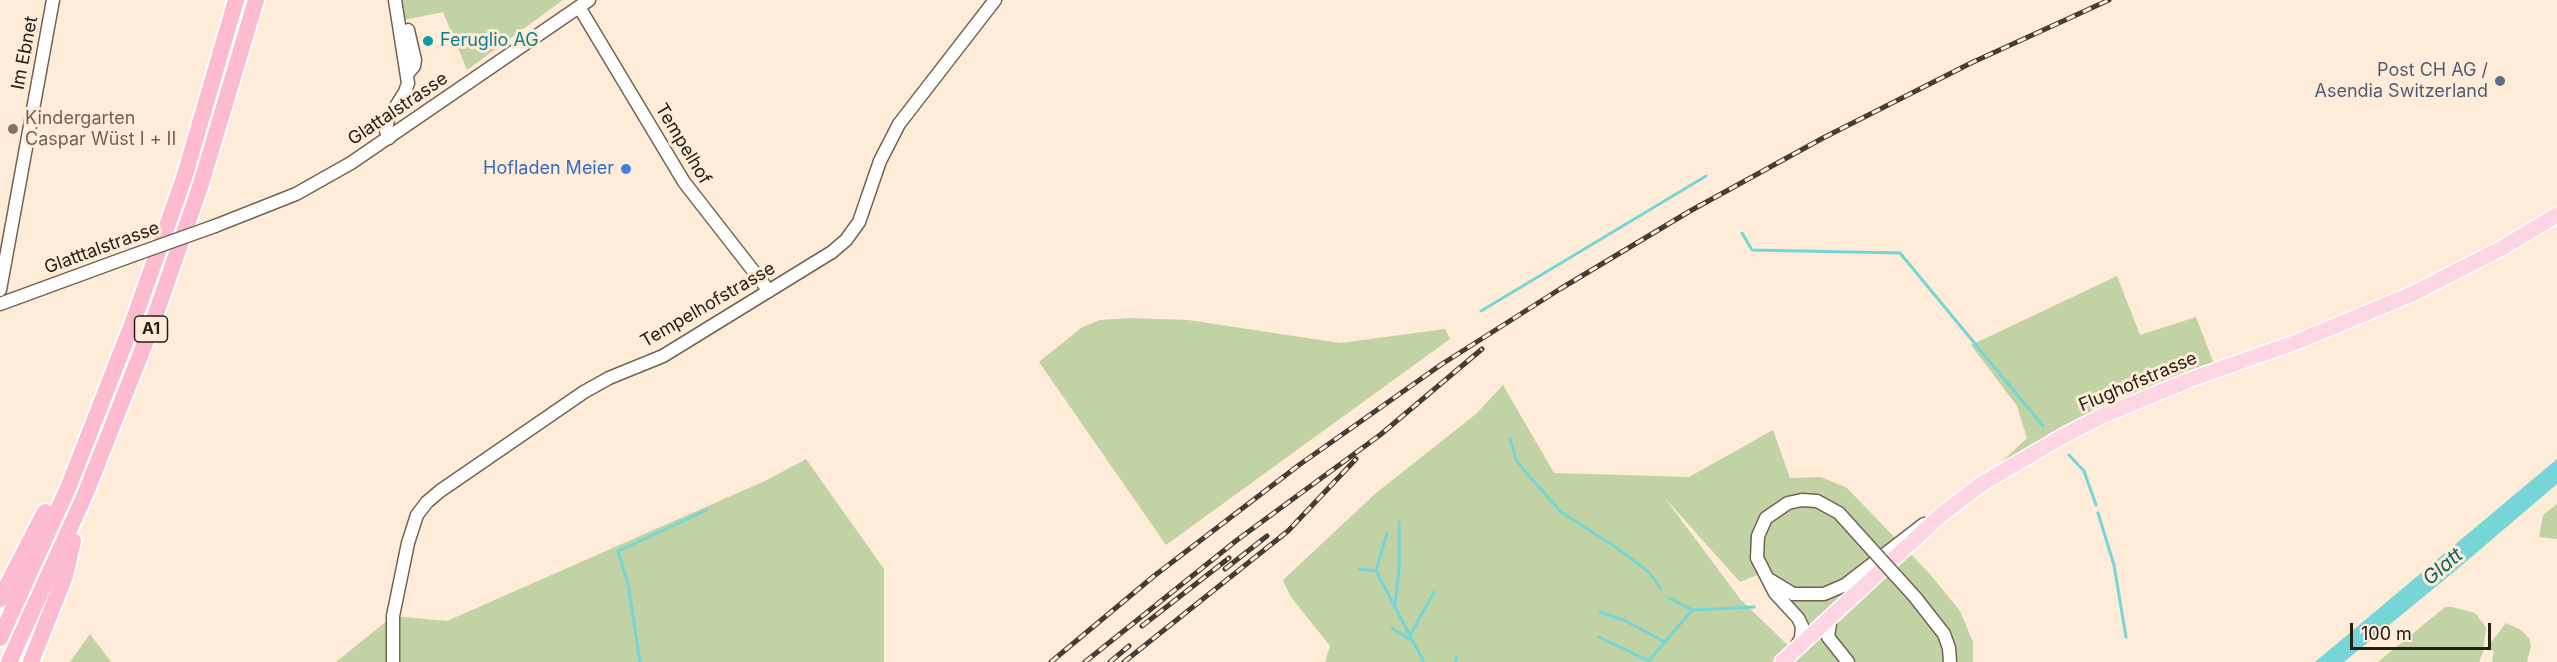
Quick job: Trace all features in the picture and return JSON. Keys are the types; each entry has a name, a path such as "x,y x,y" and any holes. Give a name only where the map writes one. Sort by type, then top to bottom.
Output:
{"highway":[{"name":"A1","path":"0,638 84,450 164,236 205,109 236,0"},
{"name":"A1","path":"9,662 81,505 133,376 178,252 220,125 256,0"},
{"path":"0,599 27,550 56,489 84,450"},
{"path":"31,662 65,576 81,505"}],"main road":[{"name":"Flughofstrasse","path":"1787,657 1941,514 1983,483 2102,416 2189,380 2299,341 2402,298 2467,267 2557,215"}],"street":[{"name":"Im Ebnet","path":"1,297 53,0"},
{"path":"389,138 386,131 388,119 405,92 408,73 395,0"},
{"name":"Tempelhofstrasse","path":"393,662 393,616 408,543 417,515 427,502 440,490 584,392 609,378 663,356 832,252 846,240 859,222 880,161 899,124 995,0"},
{"name":"Tempelhof","path":"584,4 684,182 769,291"},
{"name":"Glattalstrasse","path":"215,226 307,188 389,138 584,4"},
{"path":"408,30 415,60 414,66 408,73"},
{"name":"Glatttalstrasse","path":"1,297 131,256 215,226"},
{"path":"1787,657 1801,638 1802,626 1798,618 1775,593 1757,558 1758,536 1766,518 1788,503 1809,500 1832,508 1845,519 1915,597 1944,634 1949,648 1950,662"},
{"path":"1767,578 1793,594 1824,594 1845,585 1917,528 1941,514"},
{"path":"1831,617 1828,637 1848,662"}],"green space":[{"path":"397,0 563,0 467,70 443,12 399,21"},
{"path":"2117,276 2140,335 2196,317 2214,364 2121,400 2063,429 1994,469 2027,438 2017,406 1971,345"},
{"path":"1130,318 1188,320 1340,343 1445,329 1450,339 1166,545 1039,362 1081,328 1100,320"},
{"path":"1503,385 1554,473 1689,477 1773,430 1790,478 1821,477 1847,488 1929,573 1960,611 1973,642 1973,662 1325,662 1330,646 1291,597 1284,579 1376,493 1476,414","holes":["1664,497 1740,582 1770,570 1784,596 1818,636 1798,655 1741,600"]},
{"path":"806,459 884,569 884,662 336,662 393,616 447,621 767,480"},
{"path":"2557,504 2557,539 2539,537 2543,515"},
{"path":"2445,607 2475,613 2486,627 2483,652 2479,662 2378,662"},
{"path":"2506,623 2521,630 2529,638 2531,646 2527,662 2492,662 2494,651 2488,650 2489,645"},
{"path":"90,634 111,662 70,662"}],"water":[{"name":"Glatt","path":"2557,459 2557,484 2455,571 2344,662 2315,662"}],"waterway":[{"path":"1481,311 1706,176"},
{"path":"1742,233 1752,250 1900,253 2043,426"},
{"path":"1510,439 1517,462 1561,512 1649,572 1661,589"},
{"path":"2069,455 2084,471 2096,505"},
{"path":"640,662 628,584 618,551 707,510"},
{"path":"2098,513 2114,565 2126,637"},
{"path":"1395,604 1399,569 1399,522"},
{"path":"1387,533 1376,571 1424,662"},
{"path":"1359,569 1376,571"},
{"path":"1410,635 1434,592"},
{"path":"1669,598 1692,610 1754,607"},
{"path":"1648,662 1692,610"},
{"path":"1600,612 1626,621 1665,642"},
{"path":"1392,628 1411,640"},
{"path":"1599,637 1649,661"},
{"path":"1455,662 1457,657"}],"railway":[{"path":"1051,662 1154,576 1299,465 1442,364 1560,289 1690,211 1823,138 1971,63 2109,0"},
{"path":"1085,662 1237,540 1380,435 1482,349"},
{"path":"1124,662 1288,531 1356,459"},
{"path":"1225,569 1267,536"},
{"path":"1142,626 1229,558"},
{"path":"1110,662 1129,646"}],"place":[{"name":"Feruglio AG","path":"428,41"},
{"name":"Post CH AG / Asendia Switzerland","path":"2500,81"},
{"name":"Kindergarten Caspar Wüst I + II","path":"13,129"},
{"name":"Hofladen Meier","path":"626,169"}]}
